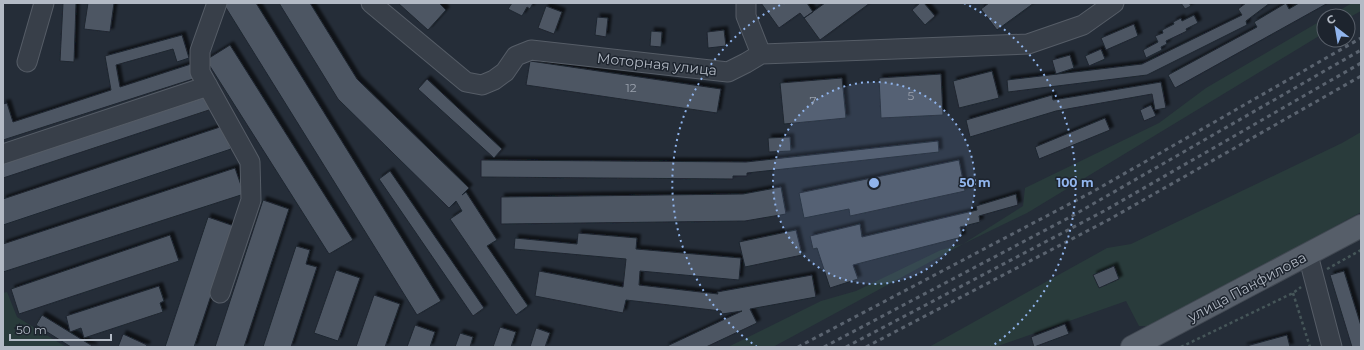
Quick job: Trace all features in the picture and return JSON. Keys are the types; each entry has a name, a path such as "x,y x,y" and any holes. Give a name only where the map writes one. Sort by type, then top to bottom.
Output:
{"main road":[{"name":"улица Панфилова","path":"1132,347 1361,226"}],"street":[{"path":"27,62 44,3"},
{"path":"217,3 200,51 200,72 250,162 251,200 220,293"},
{"name":"Моторная улица","path":"370,3 466,82 482,86 505,72 516,56 531,50 728,72 761,54 1028,44 1083,25 1114,3"},
{"path":"746,3 746,16 761,54"},
{"path":"3,154 208,86"},
{"path":"1308,255 1332,347"}],"path":[{"path":"1181,347 1293,293 1310,347"}],"shaded area":[{"path":"1352,3 1361,3 1361,11 1356,14 1356,8 1344,8"},
{"path":"1316,24 1316,38 1027,213 963,244 1023,206 1025,188 1159,123 1206,88"},
{"path":"1361,132 1361,212 1156,326 1139,326 1126,301 995,347 929,347 1107,248 1131,244 1342,143"},
{"path":"963,244 773,347 728,347 821,301 856,291 941,250"},
{"path":"7,292 17,317 66,347 7,347 3,344 3,293"}],"building":[{"path":"63,3 76,3 74,62 60,61"},
{"path":"88,3 114,3 110,32 84,29"},
{"path":"223,3 256,3 441,301 417,315"},
{"path":"279,3 310,3 357,79 469,188 462,195 466,192 497,240 487,246 528,306 516,315 450,219 462,211 456,201 449,208 338,99"},
{"path":"398,3 439,3 446,10 428,30"},
{"path":"512,3 533,3 530,9 527,7 522,16 508,9"},
{"path":"761,3 807,3 813,12 804,18 800,13 779,28"},
{"path":"825,3 870,3 820,40 804,18"},
{"path":"920,3 924,3 935,16 925,25 912,10"},
{"path":"989,3 1034,3 997,30 981,9"},
{"path":"1181,3 1189,3 1191,6 1185,9"},
{"path":"1246,3 1270,3 1246,21 1247,25 1147,75 1008,92 1007,80 1142,64 1242,15 1238,9"},
{"path":"1286,3 1289,9 1299,3 1328,3 1316,8 1316,10 1175,88 1168,75 1257,27 1254,22"},
{"path":"546,6 562,12 554,34 538,28"},
{"path":"1194,15 1198,23 1186,29 1187,31 1166,41 1167,44 1161,47 1162,50 1146,58 1143,50 1158,42 1155,36 1163,33 1162,30 1174,24 1173,22 1181,18 1182,21"},
{"path":"597,17 608,18 606,37 595,35"},
{"path":"1134,24 1138,36 1106,50 1101,38"},
{"path":"724,30 726,46 708,48 707,32"},
{"path":"651,31 662,32 661,47 650,46"},
{"path":"182,35 189,58 177,62 173,49 116,65 120,87 191,64 196,78 3,140 3,104 7,103 13,122 111,90 105,56"},
{"path":"230,45 353,240 329,254 206,60"},
{"path":"1101,49 1105,59 1089,66 1085,56"},
{"path":"1070,55 1074,68 1056,74 1052,60"},
{"path":"530,61 721,89 717,113 526,85"},
{"path":"992,71 999,98 959,108 953,81"},
{"path":"941,74 943,115 881,118 879,78"},
{"path":"842,78 846,118 784,124 780,83"},
{"path":"427,79 502,149 494,158 418,89"},
{"path":"1161,82 1166,108 1155,110 1152,94 1056,111 970,137 966,120 1052,95 1053,100"},
{"path":"211,95 215,108 3,178 3,164"},
{"path":"1151,105 1156,116 1144,121 1140,110"},
{"path":"1105,118 1110,130 1039,159 1035,147"},
{"path":"223,126 231,149 3,225 3,199"},
{"path":"790,137 791,151 769,152 768,138"},
{"path":"938,141 939,152 747,173 747,176 733,176 733,179 481,177 481,160 746,162"},
{"path":"959,160 965,191 850,216 849,209 804,218 799,193"},
{"path":"235,168 244,194 3,272 3,244"},
{"path":"390,171 484,308 473,316 379,179"},
{"path":"781,187 786,214 745,221 501,224 501,197 743,194"},
{"path":"1016,194 1018,205 979,216 980,222 960,227 962,237 853,265 858,279 830,288 817,248 813,249 810,236 860,224 862,237 977,210 976,206"},
{"path":"263,200 289,209 244,347 215,347"},
{"path":"208,217 234,226 194,347 165,347"},
{"path":"796,230 802,255 745,267 739,242"},
{"path":"578,233 637,238 636,249 741,258 739,280 640,271 639,285 718,294 717,292 812,275 816,297 750,309 757,323 706,347 665,347 742,311 722,314 721,311 626,300 623,313 535,296 539,271 623,287 626,259 514,249 515,238 577,244"},
{"path":"170,235 179,261 19,314 11,289"},
{"path":"296,246 310,250 306,264 317,267 291,347 263,347"},
{"path":"1114,266 1119,279 1099,288 1093,275"},
{"path":"336,270 360,278 338,341 314,333"},
{"path":"1344,271 1361,326 1361,347 1352,347 1330,275"},
{"path":"159,286 164,301 160,303 163,312 84,338 81,328 70,332 66,316"},
{"path":"374,295 400,304 385,347 356,347"},
{"path":"42,315 94,347 71,347 36,325"},
{"path":"1065,324 1069,334 1034,347 1031,337"},
{"path":"415,325 435,332 430,347 407,347"},
{"path":"500,327 516,332 511,347 493,347"},
{"path":"536,328 550,333 545,347 530,347"},
{"path":"460,333 473,337 470,347 455,347"},
{"path":"123,334 147,345 146,347 118,347"},
{"path":"1287,335 1290,347 1243,347"}],"railway":[{"path":"798,347 1094,191 1361,38"},
{"path":"824,347 1072,216 1361,50"},
{"path":"846,347 1104,211 1361,63"},
{"path":"866,347 1110,219 1361,76"}]}
